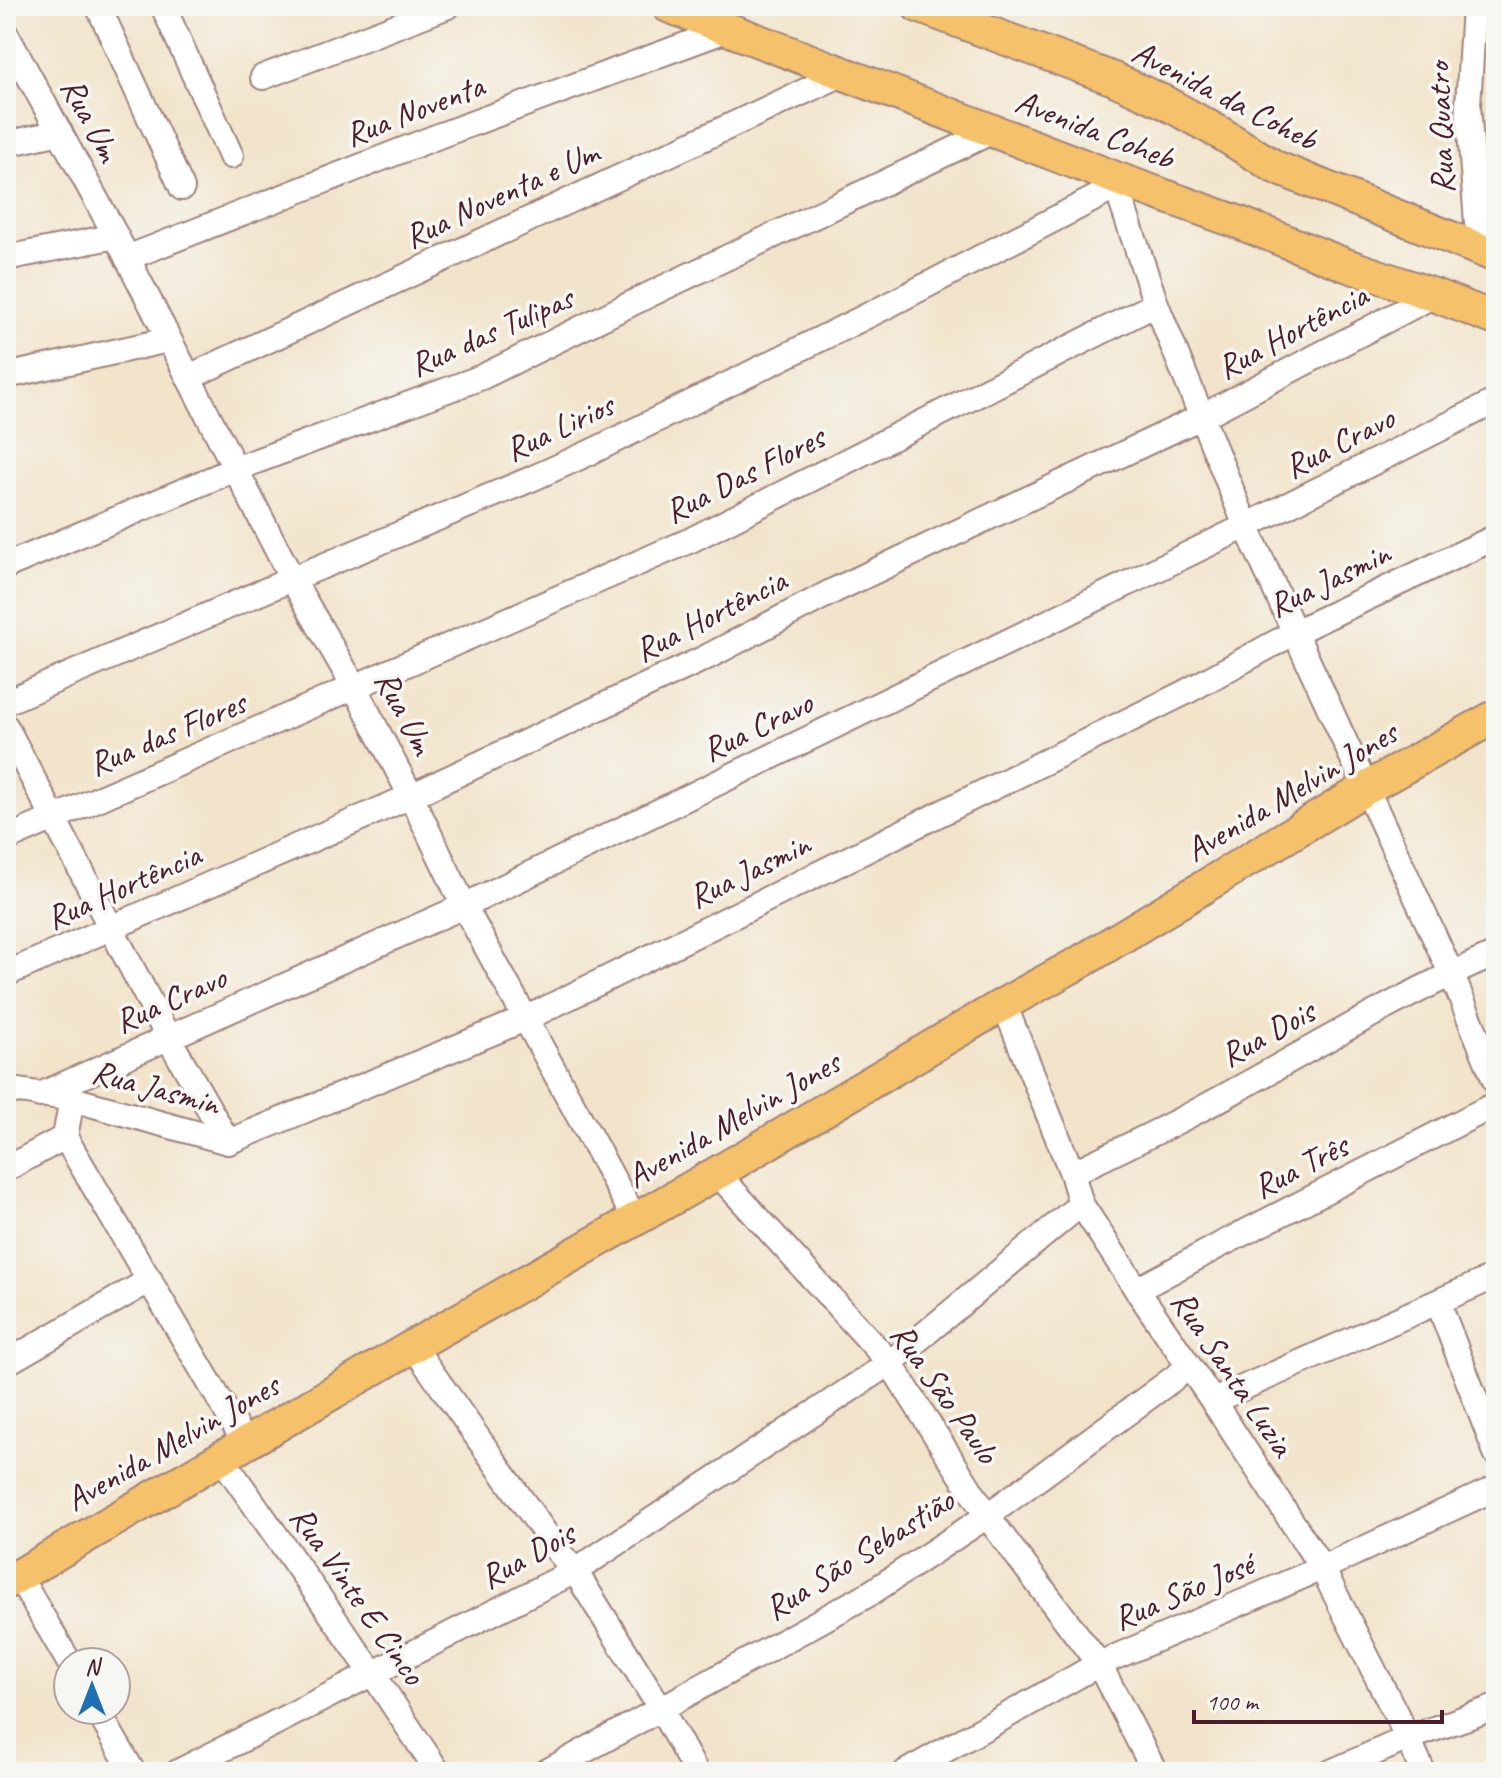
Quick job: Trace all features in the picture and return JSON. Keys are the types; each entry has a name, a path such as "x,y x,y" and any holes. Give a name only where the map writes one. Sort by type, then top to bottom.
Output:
{"main road":[{"name":"Avenida Coheb","path":"668,6 993,131 1121,184 1240,223 1496,319"},
{"name":"Avenida da Coheb","path":"918,6 1114,79 1164,102 1275,167 1487,252"},
{"name":"Avenida Melvin Jones","path":"12,1579 1082,961 1365,789 1496,716"}],"street":[{"path":"98,6 182,188"},
{"path":"163,6 231,156"},
{"path":"263,77 448,6"},
{"name":"Rua Quatro","path":"1474,6 1468,106 1487,252"},
{"name":"Rua Noventa","path":"127,258 441,135 726,30"},
{"name":"Rua Um","path":"6,34 17,76 60,132 292,579 355,688 464,906 635,1219"},
{"name":"Rua Noventa e Um","path":"189,377 842,74"},
{"name":"Rua das Tulipas","path":"6,566 235,469 482,377 993,131"},
{"path":"6,144 60,132"},
{"path":"1121,184 1156,304 1246,526 1451,973 1496,1083"},
{"name":"Rua Lirios","path":"6,702 591,452 881,309 1121,184"},
{"path":"6,258 116,236"},
{"name":"Rua Hortência","path":"6,974 411,796 707,657 835,590 1203,416 1434,295"},
{"name":"Rua Das Flores","path":"355,688 691,540 1156,304"},
{"path":"6,376 168,340"},
{"name":"Rua Cravo","path":"40,1095 464,906 1496,401"},
{"name":"Rua Jasmin","path":"6,1089 72,1099 228,1142 525,1019 1169,700 1295,632 1496,537"},
{"name":"Rua das Flores","path":"6,839 355,688"},
{"path":"6,727 168,1037 228,1142"},
{"name":"Rua Dois","path":"1072,1173 1202,1109 1451,973 1496,954"},
{"name":"Rua Santa Luzia","path":"1004,1004 1072,1173 1081,1204 1322,1568 1423,1772"},
{"path":"72,1099 65,1137 150,1280 233,1450"},
{"name":"Rua Três","path":"1137,1290 1496,1104"},
{"path":"6,1169 65,1137"},
{"name":"Rua São Paulo","path":"717,1173 890,1363 987,1516 1099,1664 1155,1772"},
{"name":"Rua Dois","path":"178,1772 575,1571 890,1363 1081,1204"},
{"path":"1213,1401 1496,1276"},
{"path":"6,1363 150,1280"},
{"path":"1438,1302 1496,1453"},
{"path":"413,1346 575,1571 661,1709 696,1772"},
{"name":"Rua São Sebastião","path":"546,1772 869,1594 987,1516 1189,1367"},
{"name":"Rua Vinte E Cinco","path":"233,1450 438,1772"},
{"name":"Rua São José","path":"906,1772 1099,1664 1322,1568 1496,1488"},
{"path":"12,1579 58,1646"},
{"path":"1331,1772 1408,1738 1496,1707"},
{"path":"106,1726 133,1772"}]}
